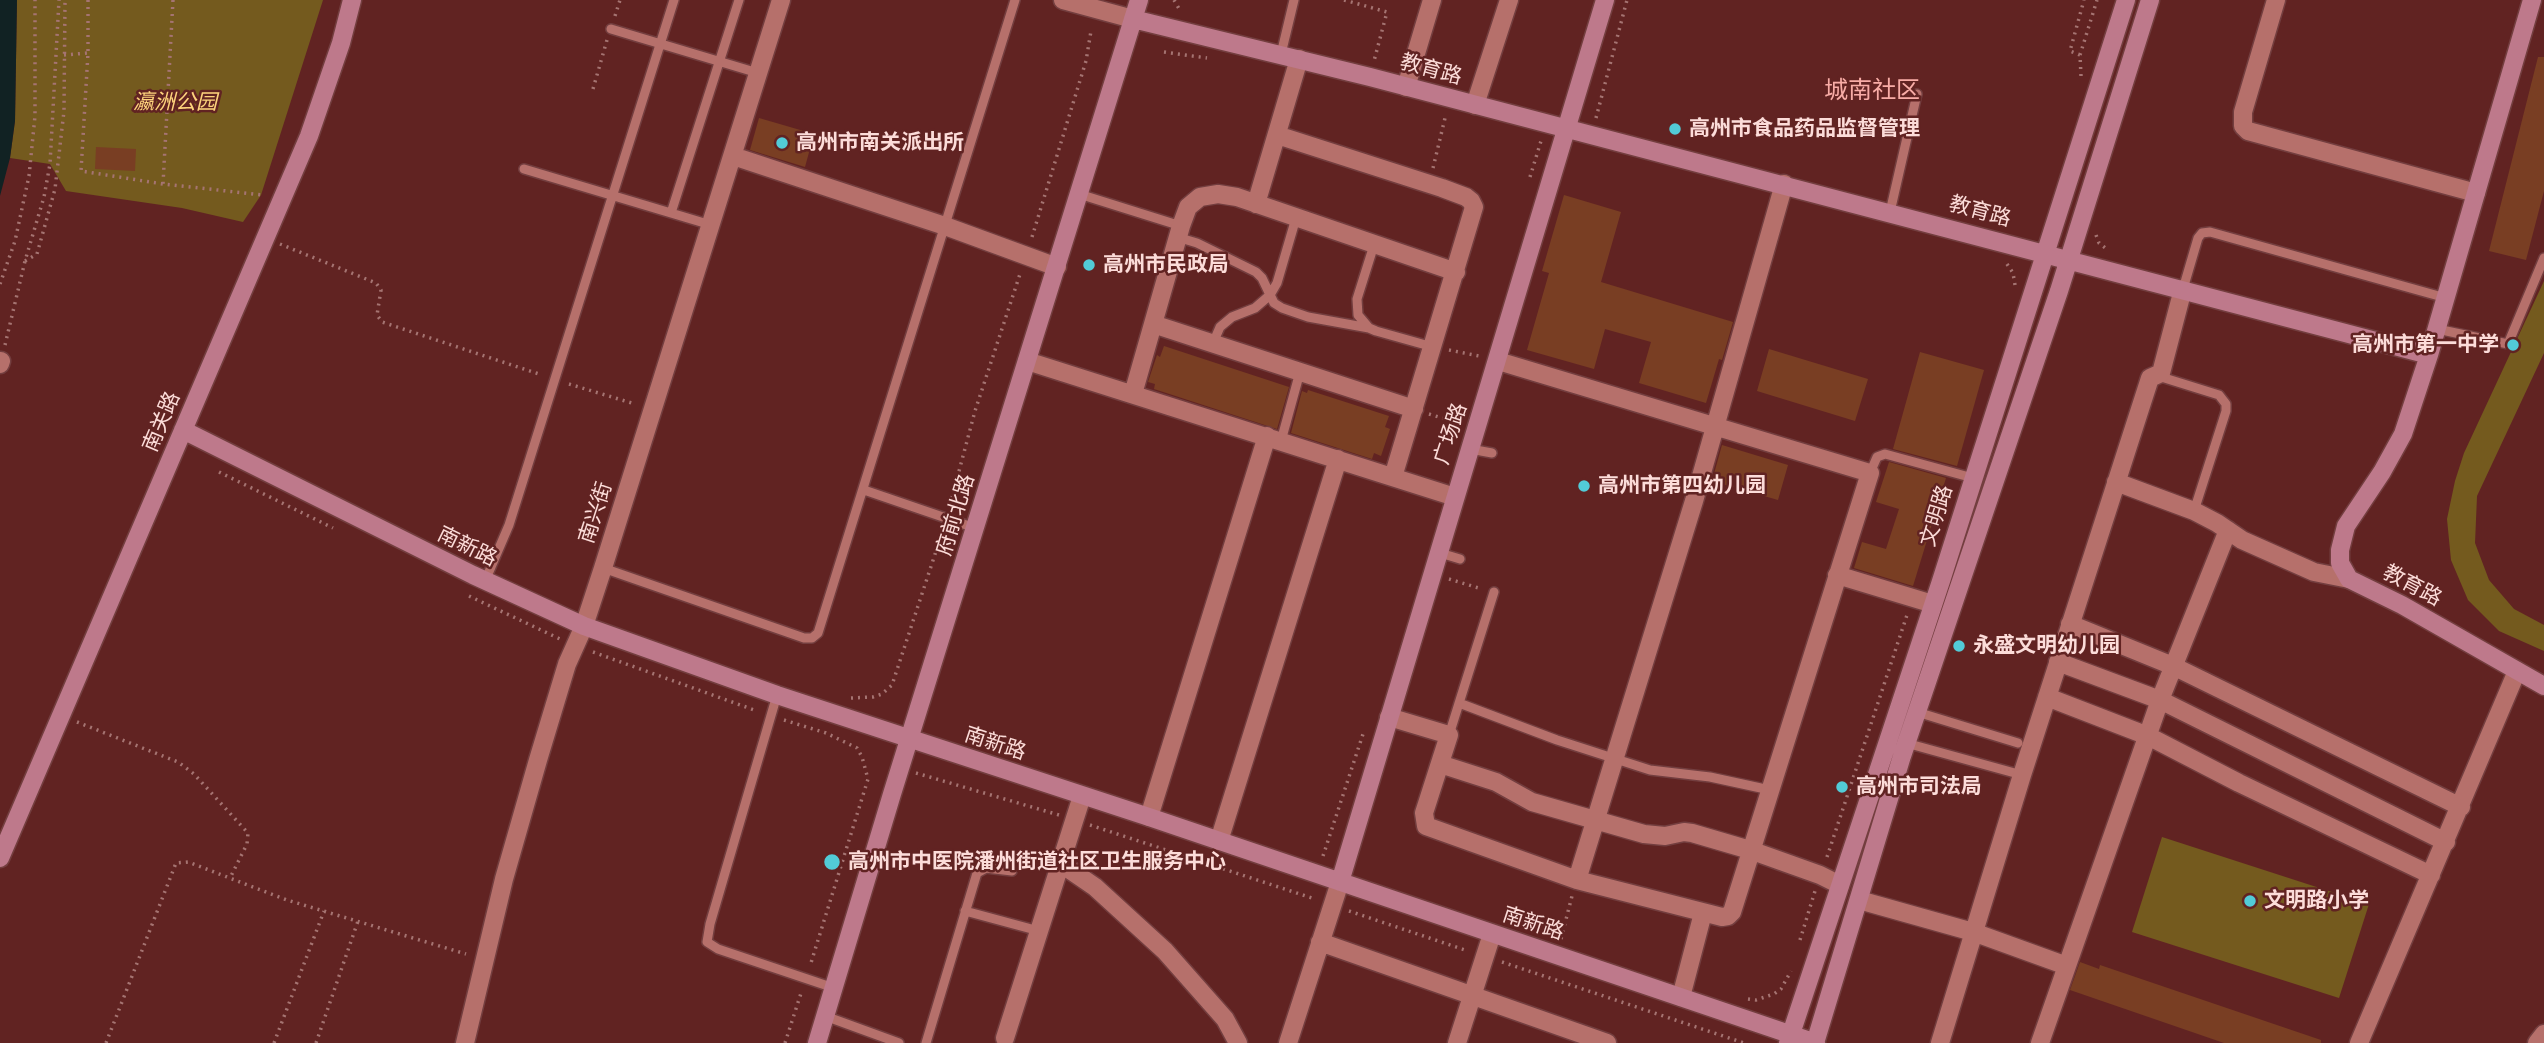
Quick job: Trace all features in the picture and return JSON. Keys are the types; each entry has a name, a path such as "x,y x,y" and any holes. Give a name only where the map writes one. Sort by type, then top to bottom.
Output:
{"street":[{"name":"南关路","path":"0,856 309,136 341,43 352,0"},
{"name":"南兴街","path":"465,1043 534,773 567,664 584,626 603,568 781,0"},
{"name":"教育路","path":"1063,0 1546,122 2429,355 2403,434 2382,472 2346,526 2340,562 2349,579 2402,605 2544,685"},
{"name":"府前北路","path":"817,1043 1139,0"},
{"path":"1406,87 1432,0"},
{"path":"1475,105 1509,0"},
{"name":"广场路","path":"1340,882 1605,0"},
{"name":"文明路","path":"1789,1039 1933,604 2126,0"},
{"name":"文明路","path":"1816,1043 1906,743 2069,260 2150,0"},
{"path":"2276,0 2244,104 2243,126 2255,134 2476,193"},
{"path":"2429,355 2532,0"},
{"path":"1256,204 1299,58"},
{"path":"1277,135 1465,197 1474,207 1393,477"},
{"path":"733,156 945,226 1057,267"},
{"path":"1577,880 1715,427 1784,184"},
{"path":"1133,394 1188,207 1206,195 1237,197 1455,272"},
{"path":"1940,1043 2116,482 2150,379 2161,373 2183,289"},
{"path":"1153,324 1414,409"},
{"path":"1027,361 1455,497"},
{"path":"1389,717 1449,735 1424,813 1426,826 1577,880 1703,913 1725,917 1732,912 1870,472 1498,361"},
{"name":"南新路","path":"183,430 485,581 584,626 777,695 1149,817 1681,997 1789,1039 1816,1043"},
{"path":"1149,817 1274,438"},
{"path":"1219,841 1338,459"},
{"path":"2116,482 2194,511 2242,540 2314,572 2349,579"},
{"path":"2040,1043 2160,700 2228,530"},
{"path":"1837,575 1933,604"},
{"path":"2070,624 2173,666 2461,807"},
{"path":"2058,662 2160,700 2446,842"},
{"path":"2359,1043 2517,671"},
{"path":"2047,697 2148,736 2431,876"},
{"path":"1440,764 1496,782 1532,802 1644,834 1665,836 1684,832 1750,850 1820,875 1840,886"},
{"path":"1004,1038 1082,796"},
{"path":"1060,863 1095,887 1165,951 1225,1019 1238,1043"},
{"path":"1288,1043 1340,882"},
{"path":"1859,900 1973,932 2067,967"},
{"path":"1681,997 1703,913"},
{"path":"1457,1043 1492,934"},
{"path":"1320,942 1607,1043"},
{"path":"2536,1043 2544,1034"}],"lane":[{"path":"485,581 509,525 674,0"},
{"path":"671,213 739,0"},
{"path":"603,568 804,638 812,638 818,634 1015,0"},
{"path":"1281,54 1294,0"},
{"path":"611,29 758,73"},
{"path":"1890,212 1917,94"},
{"path":"524,169 711,225"},
{"path":"1079,194 1179,232 1256,272 1262,278 1274,303 1282,308 1307,317 1369,328 1433,347"},
{"path":"1213,343 1220,327 1232,317 1255,308 1270,295 1277,283 1296,218"},
{"path":"2183,289 2198,237 2210,232 2445,298"},
{"path":"1369,328 1358,315 1357,299 1374,245"},
{"path":"2437,329 2508,344 2544,258"},
{"path":"1274,438 1300,372"},
{"path":"2158,376 2219,395 2226,404 2194,511"},
{"path":"1470,449 1492,453"},
{"path":"1870,472 1877,457 1885,454 1973,478"},
{"path":"864,490 975,528"},
{"path":"1440,554 1460,559"},
{"path":"1449,735 1494,592"},
{"path":"777,695 707,942 718,949 834,988"},
{"path":"1459,704 1557,740 1663,773 1710,777 1770,790"},
{"path":"1917,712 2018,743"},
{"path":"1906,743 2022,775"},
{"path":"926,1043 977,873 982,869 996,868 1012,871"},
{"path":"965,911 1039,931"},
{"path":"825,1016 899,1043"}],"path":[{"path":"0,284 15,241 29,176 35,116 35,0"},
{"path":"25,261 37,254 55,189 64,111 65,0"},
{"path":"88,0 88,54 81,171 282,198"},
{"path":"163,184 173,0"},
{"path":"1344,0 1387,12 1370,77"},
{"path":"1600,122 1595,117 1596,110 1627,0"},
{"path":"2080,55 2070,51 2084,0"},
{"path":"2080,77 2080,55 2097,0"},
{"path":"0,363 44,197 50,164 58,1"},
{"path":"850,698 873,697 892,685 947,518 975,411 1086,61 1091,31"},
{"path":"64,55 88,54"},
{"path":"1429,184 1450,99"},
{"path":"1527,189 1546,122"},
{"path":"265,238 376,283 381,290 377,315 382,322 653,409"},
{"path":"1433,347 1498,361"},
{"path":"1476,367 1479,356"},
{"path":"1414,409 1476,430"},
{"path":"1459,424 1462,412"},
{"path":"219,472 338,531"},
{"path":"1433,575 1494,592"},
{"path":"468,595 525,624 575,645 826,733 857,748 868,779 826,920 785,1043"},
{"path":"62,715 178,762 194,774 248,833 247,844 230,878"},
{"path":"1316,859 1322,857 1326,851 1366,725"},
{"path":"106,1043 176,863 188,862 324,911 485,960"},
{"path":"1556,956 1577,880"},
{"path":"274,1043 324,911"},
{"path":"316,1043 358,921"}],"green space":[{"name":"瀛洲公园","path":"17,0 323,0 261,195 243,222 182,208 66,191 50,164 10,158 15,121"},
{"path":"2544,281 2544,353 2477,496 2475,543 2489,580 2514,609 2544,625 2544,651 2499,631 2468,600 2451,560 2447,519 2464,453"},
{"path":"2162,837 2369,904 2339,998 2132,932"}],"shaded area":[{"path":"0,0 17,0 15,121 10,158 0,196"}],"building":[{"path":"2538,57 2544,57 2544,191 2526,260 2489,251"},
{"name":"高州市南关派出所","path":"759,118 814,134 805,167 750,150"},
{"path":"96,147 136,149 135,171 95,169"},
{"path":"1564,195 1621,212 1601,282 1733,322 1706,403 1639,383 1651,342 1605,329 1594,369 1527,350 1549,273 1542,271"},
{"path":"1164,346 1289,387 1277,429 1154,389 1155,384 1148,382 1157,355 1160,357"},
{"path":"1769,349 1868,379 1855,421 1757,391"},
{"path":"1920,352 1984,370 1957,466 1893,449"},
{"path":"1308,390 1389,416 1385,427 1390,429 1381,456 1374,453 1372,459 1291,433 1302,391 1307,393"},
{"path":"1722,445 1788,465 1778,500 1712,481"},
{"path":"1889,462 1946,478 1913,586 1854,568 1862,542 1886,549 1899,509 1876,502"},
{"path":"2080,962 2099,969 2100,965 2321,1040 2321,1043 2224,1043 2070,990"}],"place":[{"name":"高州市食品药品监督管理","path":"1675,129"},
{"name":"高州市南关派出所","path":"782,143"},
{"name":"高州市民政局","path":"1089,265"},
{"name":"高州市第一中学","path":"2513,345"},
{"name":"高州市第四幼儿园","path":"1584,486"},
{"name":"永盛文明幼儿园","path":"1959,646"},
{"name":"高州市司法局","path":"1842,787"},
{"name":"高州市中医院潘州街道社区卫生服务中心","path":"832,862"},
{"name":"文明路小学","path":"2250,901"}],"district":[{"name":"城南社区","path":"1872,91"}]}
